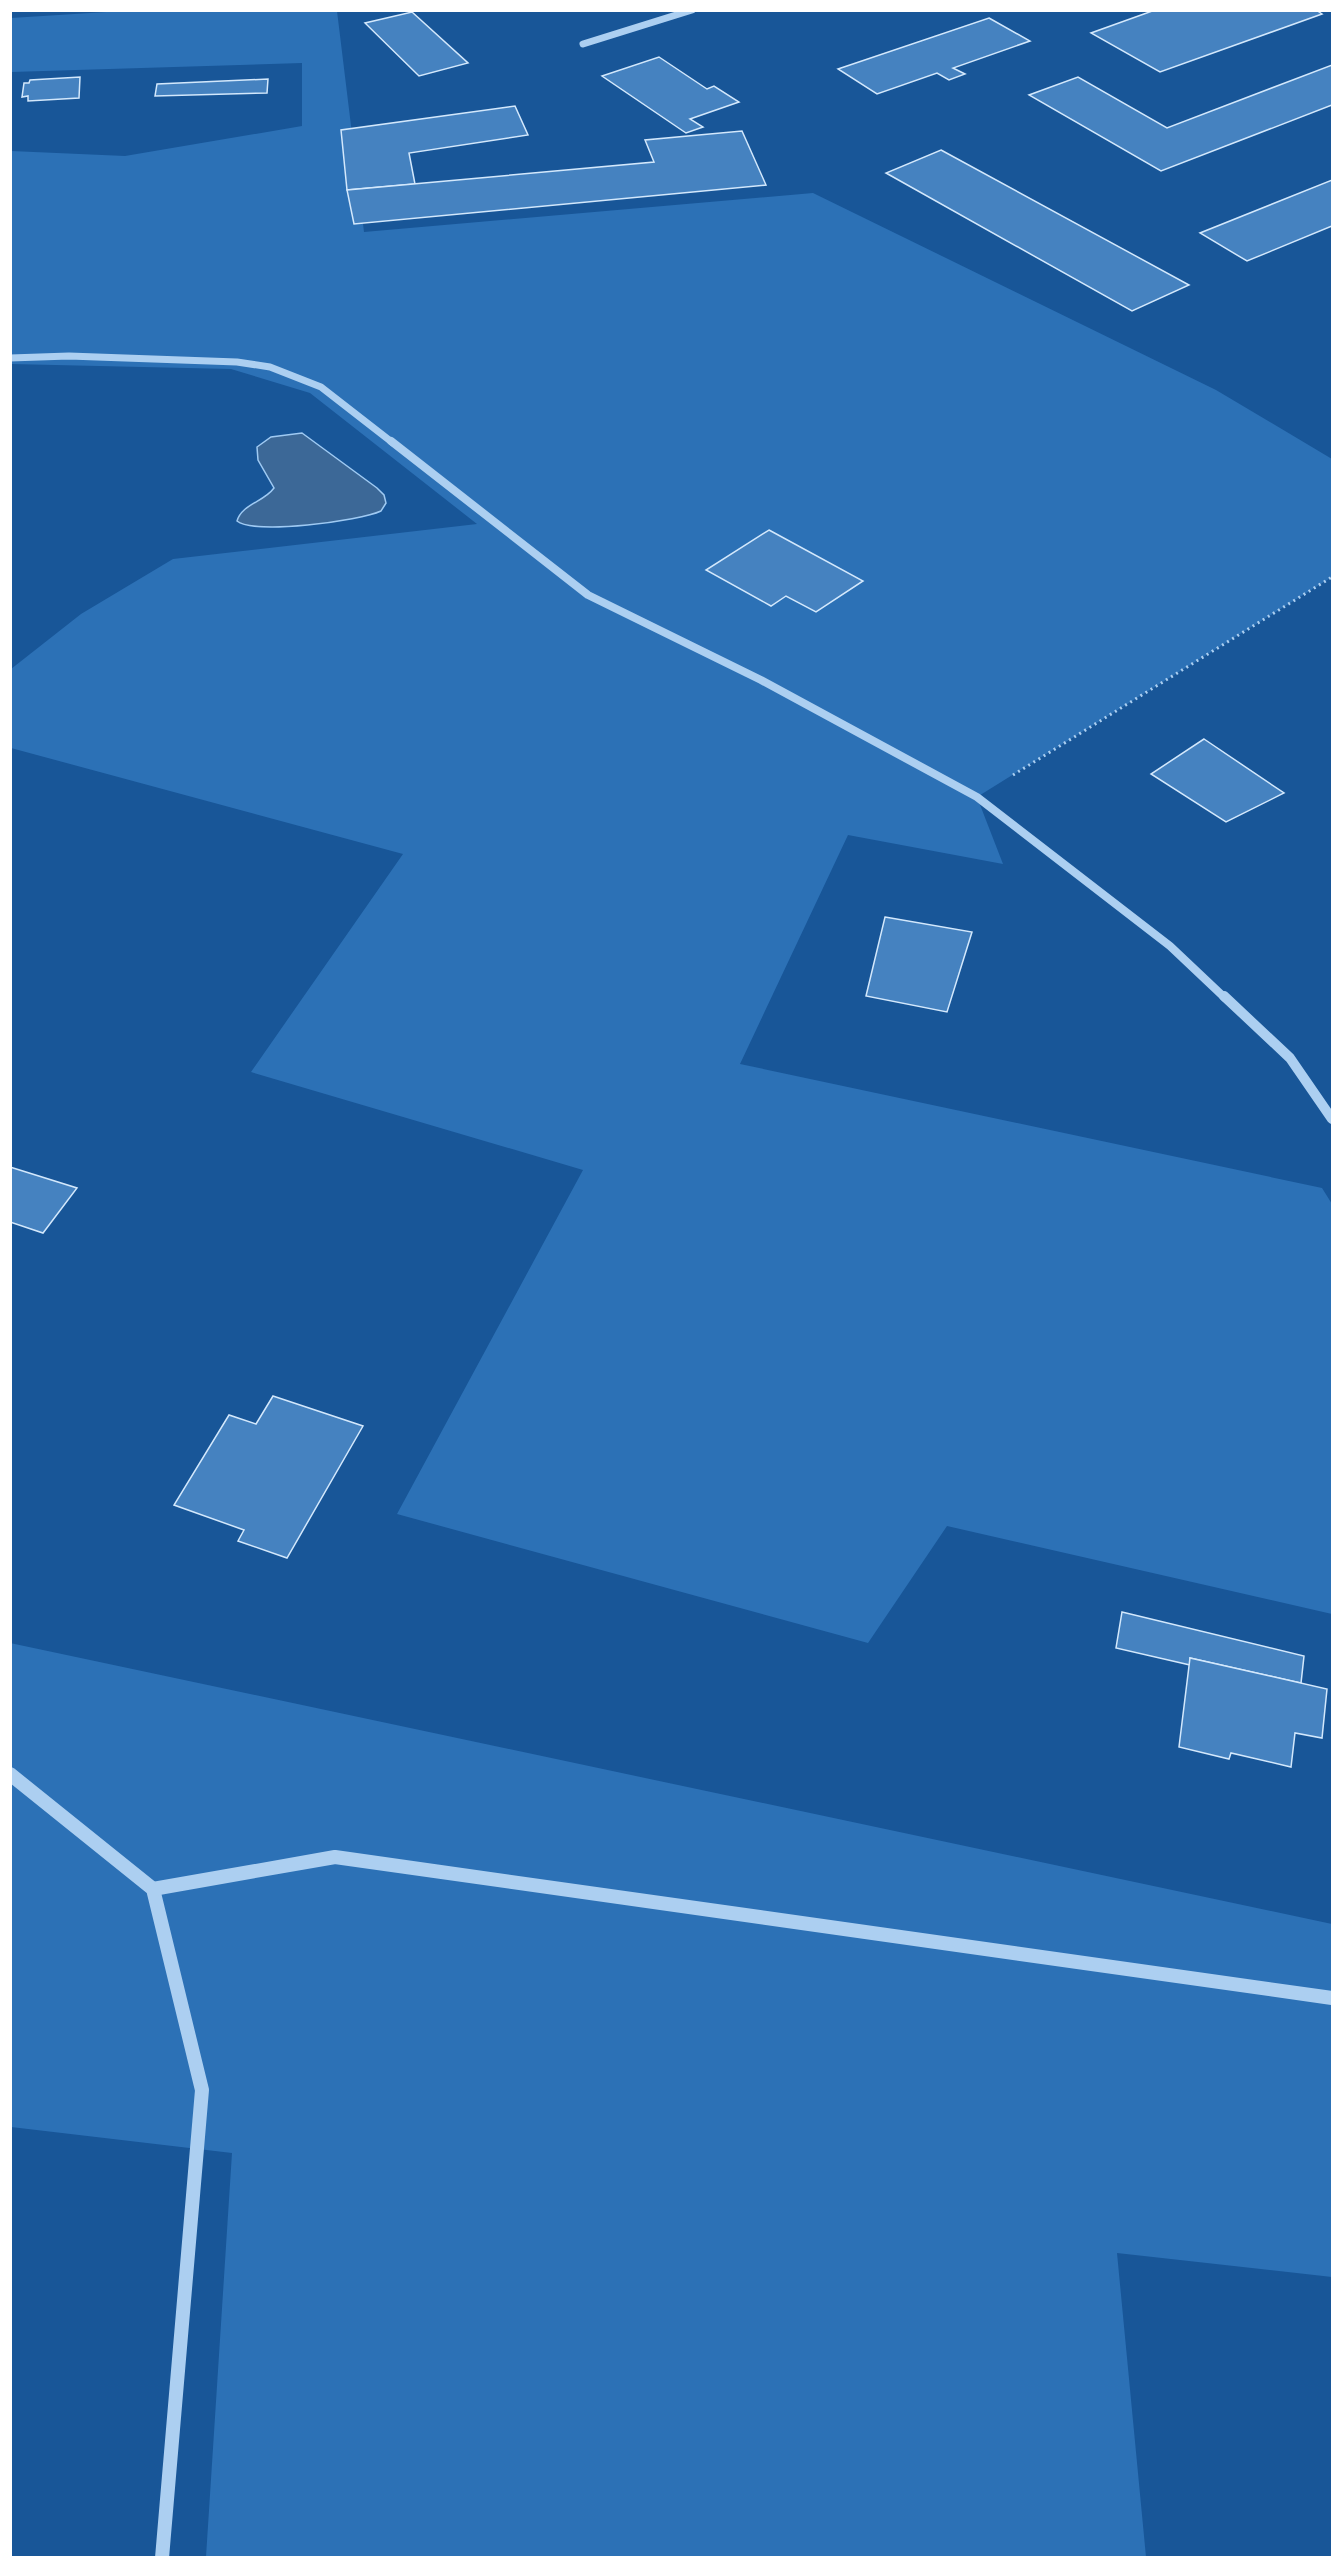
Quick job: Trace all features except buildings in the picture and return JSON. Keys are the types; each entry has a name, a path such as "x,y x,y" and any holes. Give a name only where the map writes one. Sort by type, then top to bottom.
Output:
{"street":[{"path":"583,44 692,10"},
{"path":"10,358 69,356 237,362 270,368 321,387 588,595 761,680 977,797 1170,946 1290,1058 1332,1119"},
{"path":"10,1774 153,1889 202,2090 162,2558"},
{"path":"153,1889 335,1857 1332,1998"}],"path":[{"path":"977,797 1332,577"}],"shaded area":[{"path":"138,10 337,11 364,232 813,193 1216,390 1332,459 1332,577 977,797 1003,864 848,835 740,1064 1322,1188 1332,1204 1332,1614 947,1526 868,1643 397,1514 583,1170 251,1072 403,854 11,748 11,669 81,614 173,559 477,524 310,393 231,369 11,364 11,151 125,156 302,126 302,63 11,72 11,18"},
{"path":"302,433 377,488 384,495 386,503 381,511 352,519 284,527 247,525 237,521 243,511 265,497 274,488 258,460 257,447 271,437"},
{"path":"10,1643 1332,1924 1332,2277 1117,2253 1146,2557 206,2557 232,2153 11,2127"}]}
